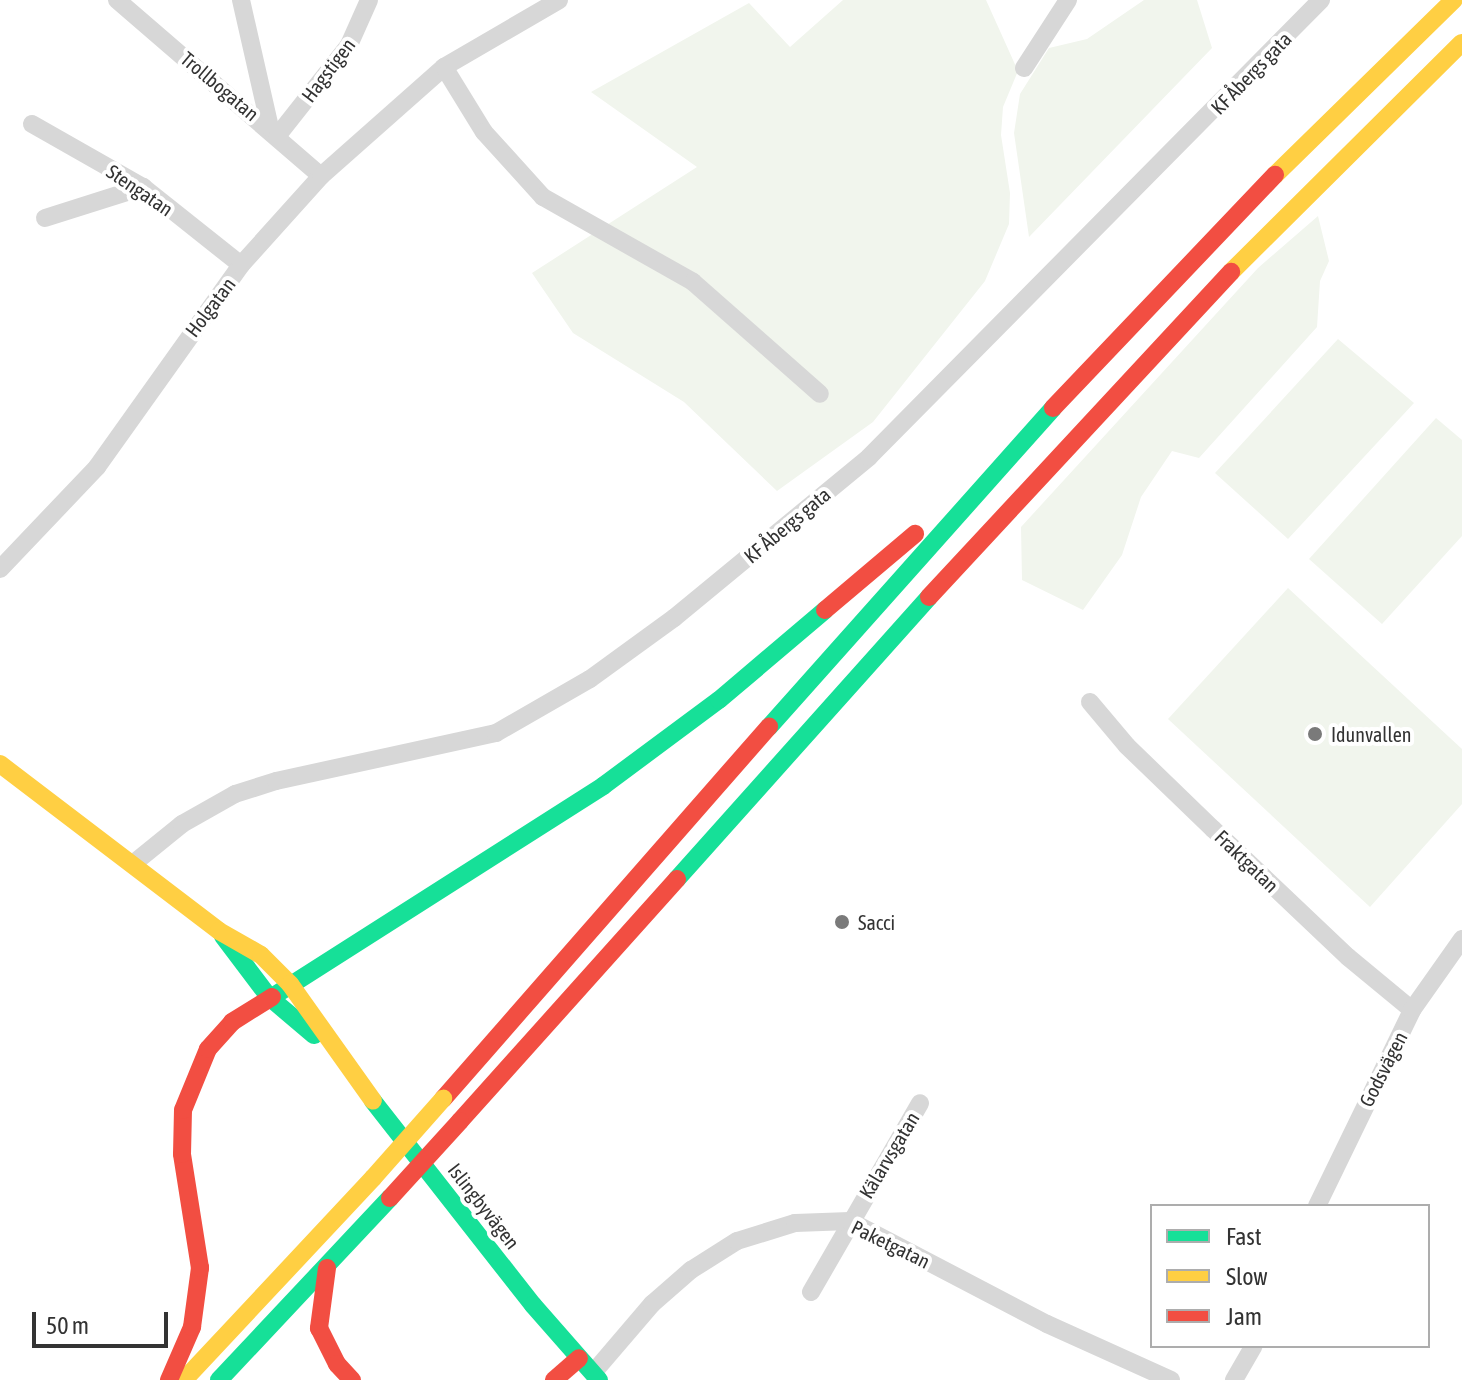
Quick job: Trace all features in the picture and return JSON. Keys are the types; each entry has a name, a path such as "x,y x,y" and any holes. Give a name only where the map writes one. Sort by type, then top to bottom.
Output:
{"main road":[{"path":"184,1380 373,1178 1006,457 1245,203 1454,0"},
{"path":"219,1380 327,1268 1056,456 1205,298 1462,43"},
{"path":"169,1380 192,1327 200,1268 182,1154 183,1110 208,1049 232,1022 603,786 719,700 1006,457"},
{"name":"Islingbyvägen","path":"0,764 134,863 219,931 261,955 290,984 338,1056 596,1377"},
{"name":"Islingbyvägen","path":"219,931 269,997 338,1056"},
{"path":"327,1268 319,1328 337,1364 352,1380"},
{"path":"554,1380 579,1358"}],"street":[{"path":"241,0 274,132"},
{"name":"Hagstigen","path":"274,132 349,45 369,0"},
{"name":"Holgatan","path":"0,569 97,467 241,265 321,176 444,67 559,0"},
{"path":"1024,68 1068,0"},
{"name":"KF Åbergs gata","path":"134,863 182,824 235,794 276,781 496,733 590,679 674,618 869,457 1321,0"},
{"name":"Trollbogatan","path":"120,1 321,176"},
{"path":"444,67 484,132 543,197 693,282 820,394"},
{"name":"Stengatan","path":"32,124 143,187 241,265"},
{"path":"45,218 143,187"},
{"name":"Fraktgatan","path":"1090,702 1127,746 1202,819 1348,957 1412,1010"},
{"name":"Godsvägen","path":"1318,1204 1412,1010 1462,939"},
{"name":"Kälarvsgatan","path":"811,1292 920,1103"},
{"name":"Paketgatan","path":"596,1377 652,1304 691,1270 737,1241 795,1223 850,1221 1047,1324 1171,1380"},
{"path":"1234,1380 1253,1348"}],"shaded area":[{"path":"843,0 986,0 1018,71 1003,107 1001,135 1010,193 1009,224 985,281 873,422 777,491 684,402 573,333 532,273 697,167 591,92 749,3 790,47"},
{"path":"1144,0 1197,0 1212,48 1029,237 1014,133 1020,94 1049,48 1087,39"},
{"path":"1318,216 1329,261 1320,281 1317,327 1199,458 1172,451 1141,497 1122,555 1083,610 1022,580 1021,527 1258,268"},
{"path":"1338,339 1414,403 1288,539 1215,473"},
{"path":"1436,418 1462,440 1462,536 1382,624 1309,559"},
{"name":"Idunvallen","path":"1288,588 1462,749 1462,804 1370,907 1168,719"}],"traffic: fast":[{"path":"769,727 1053,408"},
{"path":"677,879 929,597"},
{"path":"272,997 603,786 719,700 825,610"},
{"path":"223,936 269,997 314,1035"},
{"path":"373,1101 533,1305 599,1380"},
{"path":"219,1380 390,1198"}],"traffic: slow":[{"path":"1275,175 1454,0"},
{"path":"1231,272 1462,43"},
{"path":"0,764 219,931 261,955 290,984 373,1101"},
{"path":"373,1178 443,1099"},
{"path":"184,1380 373,1178"}],"traffic: jam":[{"path":"1053,408 1275,175"},
{"path":"929,597 1231,272"},
{"path":"825,610 915,534"},
{"path":"443,1099 769,727"},
{"path":"460,1121 677,879"},
{"path":"169,1380 192,1327 200,1268 182,1154 183,1110 208,1049 232,1022 272,997"},
{"path":"390,1198 460,1121"},
{"path":"327,1268 319,1328 337,1364 352,1380"},
{"path":"554,1380 579,1358"}],"place":[{"name":"Idunvallen","path":"1315,734"},
{"name":"Sacci","path":"842,922"}]}
